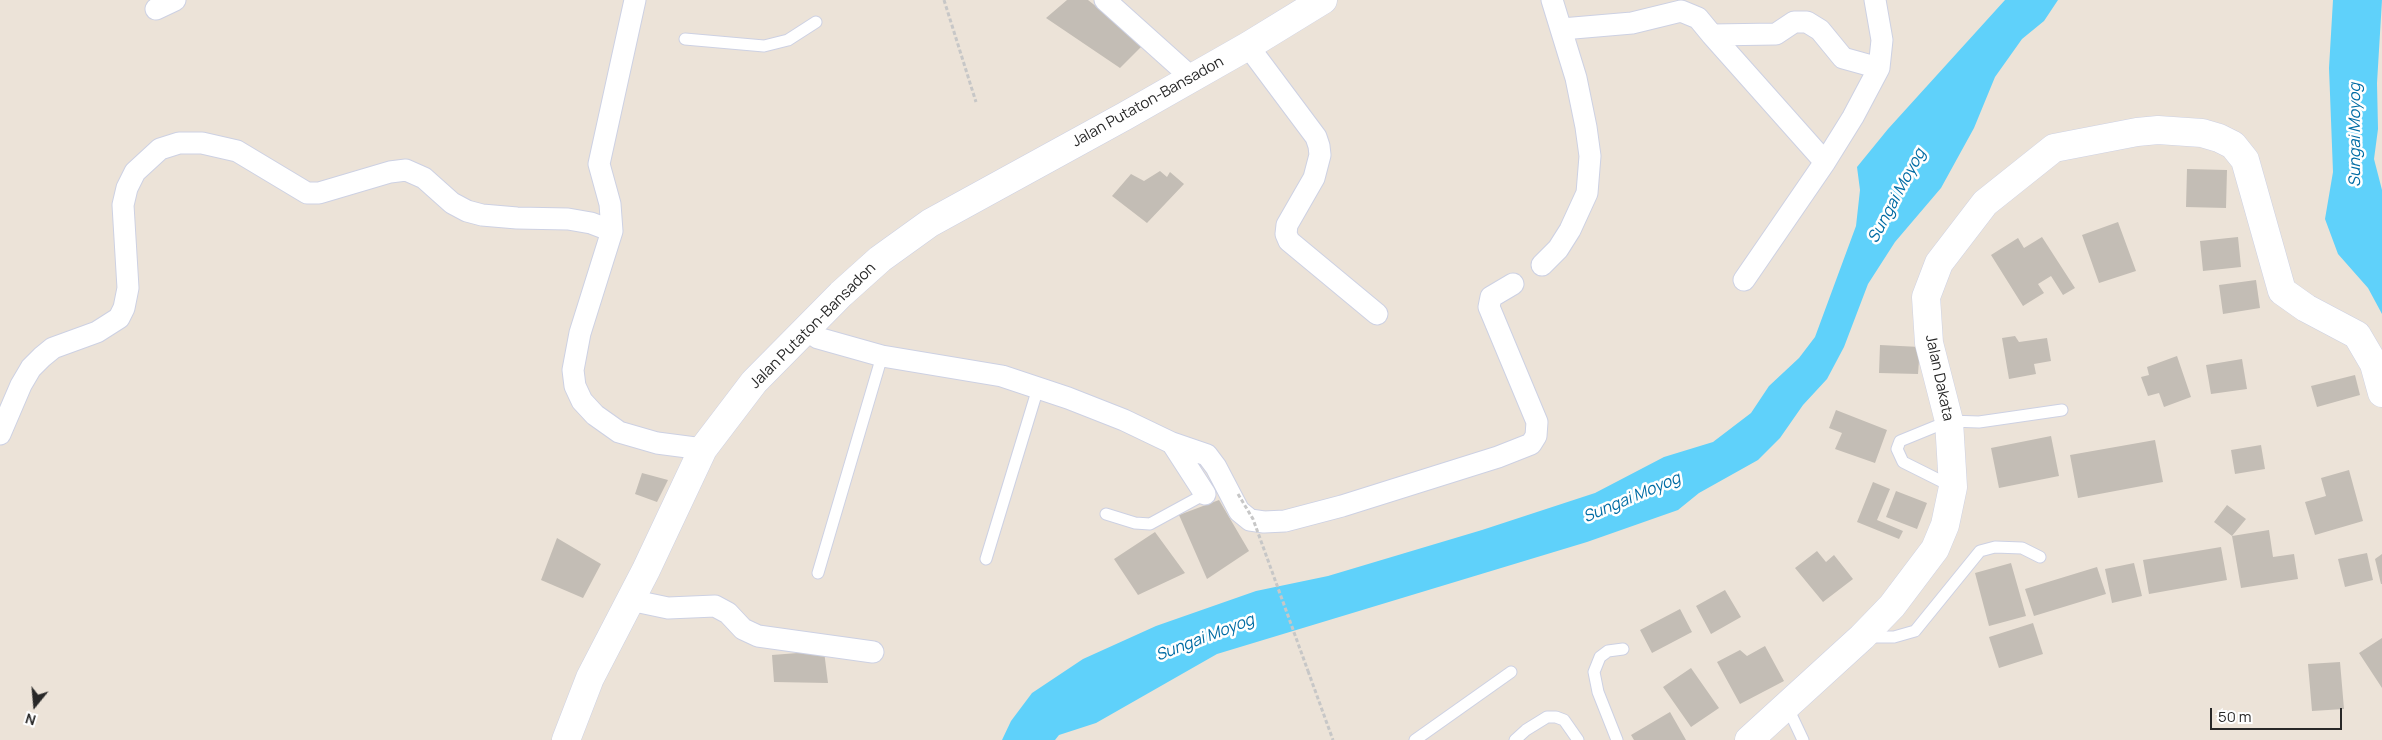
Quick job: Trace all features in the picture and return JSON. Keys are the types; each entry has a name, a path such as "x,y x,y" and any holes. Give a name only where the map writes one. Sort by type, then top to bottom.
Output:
{"street":[{"path":"634,0 599,164 610,204 612,231 580,333 573,370 575,386 582,401 595,415 619,432 657,443 703,450"},
{"path":"1105,0 1192,78"},
{"path":"1542,265 1558,249 1570,230 1587,193 1590,156 1586,127 1562,29 1552,0"},
{"path":"1744,280 1825,162 1880,68 1882,40 1874,0"},
{"name":"Jalan Putaton-Bansadon","path":"566,740 590,678 703,450 754,382 841,294 880,259 930,223 1248,46 1310,3"},
{"path":"1562,29 1632,23 1681,11 1698,18 1825,162"},
{"path":"1712,36 1776,34 1794,22 1807,22 1820,30 1843,58 1880,68"},
{"path":"1248,46 1316,137 1319,146 1320,155 1314,178 1287,225 1286,234 1289,241 1377,314"},
{"name":"Jalan Dakata","path":"1749,740 1862,637 1892,606 1935,549 1950,506 1952,487 1949,421 1929,343 1926,296 1939,263 1985,203 2054,148 2136,132 2174,131 2202,133 2233,145 2245,160 2282,290 2306,308 2357,335 2374,364 2382,394"},
{"path":"0,434 21,385 31,368 53,348 97,332 112,324 122,313 128,288 123,205 127,188 135,172 160,149 179,143 202,143 237,151 306,193 318,193 390,172 406,170 424,178 452,202 482,215 568,219 591,223 612,231"},
{"path":"806,330 818,338 882,356 1002,376 1124,420 1172,443 1207,455 1216,468 1238,511 1250,520 1264,522 1285,521 1342,506 1498,457 1531,444 1536,436 1537,422 1489,307 1491,297 1513,284"},
{"path":"1172,443 1205,494"},
{"path":"630,600 668,608 715,606 728,613 743,629 758,636 873,652"}],"lane":[{"path":"685,39 764,46 788,40 816,22"},
{"path":"818,573 882,356"},
{"path":"986,559 1038,388"},
{"path":"1952,487 1903,462 1898,449 1900,441 1949,421 1979,422 2062,410"},
{"path":"1106,514 1135,523 1150,524 1205,494"},
{"path":"1862,637 1894,637 1915,631 1980,551 1995,547 2022,548 2040,557"},
{"path":"1617,740 1598,692 1594,672 1600,658 1608,651 1623,649"},
{"path":"1415,740 1511,672"},
{"path":"1787,706 1803,740"},
{"path":"1515,740 1526,730 1548,717 1556,717 1564,720 1578,740"}],"path":[{"path":"944,0 976,102"},
{"path":"1238,494 1253,519 1333,740"}],"water":[{"name":"Sungai Moyog","path":"2005,0 2058,0 2044,21 2022,39 1995,77 1974,128 1941,188 1895,242 1868,284 1844,347 1827,379 1803,405 1780,438 1758,460 1699,493 1678,510 1587,542 1217,654 1096,723 1059,735 1055,740 1002,740 1011,721 1032,693 1083,659 1156,626 1256,591 1328,576 1482,530 1595,493 1664,457 1713,442 1751,413 1769,386 1799,358 1815,337 1856,226 1860,190 1857,167 1888,129"},
{"name":"Sungai Moyog","path":"2333,0 2382,0 2377,83 2378,129 2374,159 2382,190 2382,314 2368,288 2338,254 2325,219 2333,172 2329,68"}],"building":[{"path":"1067,0 1088,0 1144,44 1120,68 1046,18"},
{"path":"2187,169 2227,170 2226,208 2186,207"},
{"path":"1160,171 1167,177 1170,172 1184,184 1147,223 1112,196 1131,174 1144,181"},
{"path":"2118,222 2136,271 2099,283 2082,235"},
{"path":"2042,237 2075,288 2063,295 2051,276 2038,284 2044,293 2023,306 1991,255 2018,238 2024,248"},
{"path":"2238,237 2241,267 2203,271 2200,241"},
{"path":"2256,280 2260,308 2223,314 2219,285"},
{"path":"2015,336 2019,342 2047,338 2051,361 2034,364 2036,374 2009,379 2002,338"},
{"path":"1880,345 1920,347 1918,374 1879,373"},
{"path":"2177,356 2191,397 2164,407 2159,393 2148,396 2141,377 2149,375 2147,367"},
{"path":"2242,359 2247,389 2211,394 2206,365"},
{"path":"2355,375 2360,395 2317,407 2311,386"},
{"path":"1836,410 1887,430 1875,463 1835,449 1842,433 1829,428"},
{"path":"2051,436 2059,476 1999,488 1991,448"},
{"path":"2155,440 2163,482 2078,498 2070,455"},
{"path":"2261,445 2265,469 2235,474 2231,450"},
{"path":"2349,470 2363,521 2315,535 2305,502 2326,496 2321,478"},
{"path":"642,473 668,480 657,502 635,494"},
{"path":"1873,482 1890,489 1877,520 1903,531 1899,539 1857,522"},
{"path":"1896,491 1927,503 1917,529 1886,517"},
{"path":"1219,500 1249,551 1207,579 1179,515"},
{"path":"2227,505 2246,519 2232,536 2214,522"},
{"path":"2269,530 2273,557 2294,554 2298,579 2241,588 2232,536"},
{"path":"1155,532 1185,573 1138,595 1114,559"},
{"path":"557,538 601,564 583,598 541,580"},
{"path":"2221,547 2227,580 2149,594 2143,560"},
{"path":"1817,551 1826,562 1834,555 1853,579 1823,602 1795,568"},
{"path":"2367,553 2373,580 2345,587 2338,559"},
{"path":"2382,554 2382,584 2381,584 2375,559"},
{"path":"2011,563 2026,616 1989,626 1975,573"},
{"path":"2134,563 2142,596 2112,603 2105,569"},
{"path":"2097,567 2106,594 2034,616 2025,589"},
{"path":"1725,590 1741,617 1711,634 1696,606"},
{"path":"1680,609 1692,632 1652,653 1640,630"},
{"path":"2033,623 2043,654 1999,668 1989,637"},
{"path":"2382,638 2382,688 2359,653"},
{"path":"1765,646 1784,681 1740,704 1717,662 1740,650 1747,656"},
{"path":"824,651 828,683 774,682 772,655"},
{"path":"2340,662 2344,709 2312,711 2308,664"},
{"path":"1691,668 1719,708 1691,727 1663,687"},
{"path":"1670,712 1686,740 1634,740 1631,735"}]}
